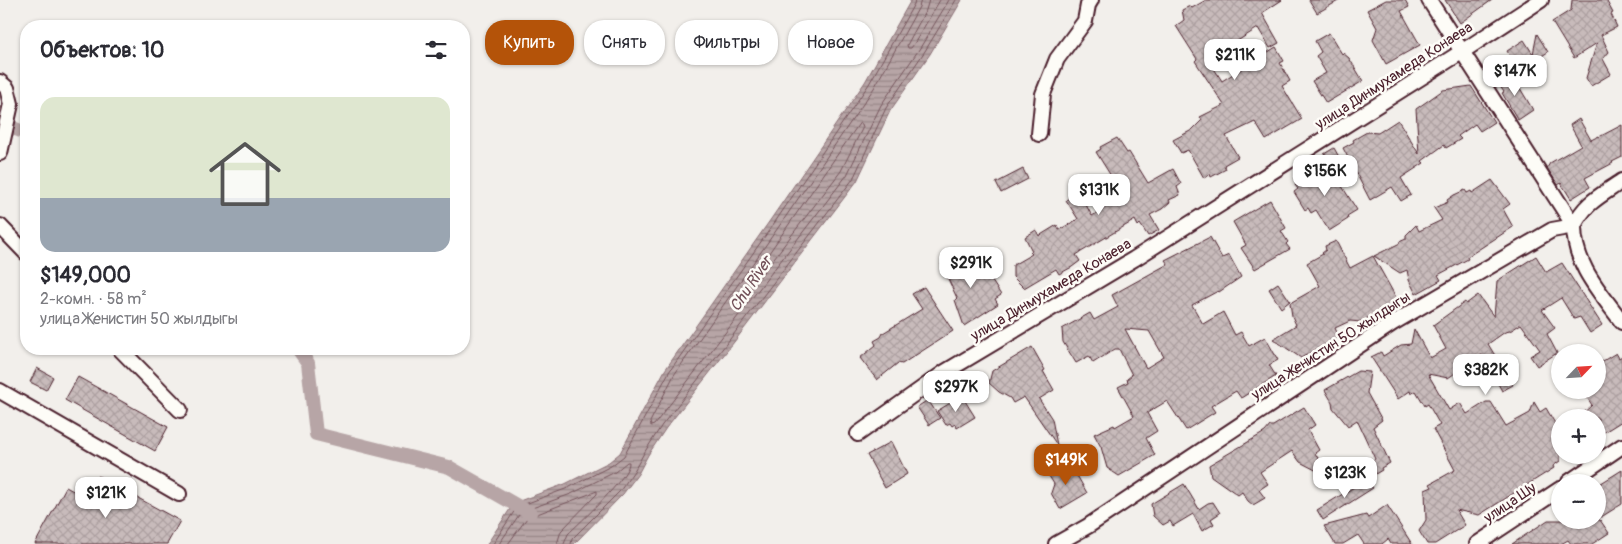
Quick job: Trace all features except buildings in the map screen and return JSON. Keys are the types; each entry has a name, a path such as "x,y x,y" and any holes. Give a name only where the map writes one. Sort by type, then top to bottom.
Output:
{"street":[{"path":"1039,134 1044,94 1057,59 1086,21 1088,5 1091,0"},
{"path":"1429,0 1574,226 1576,248 1582,265 1622,322"},
{"name":"улица Динмухамеда Конаева","path":"858,434 945,372 1134,258 1463,51 1540,0"},
{"path":"0,82 7,88 10,104 0,153"},
{"path":"1574,226 1580,213 1591,202 1622,182"},
{"path":"0,226 20,247"},
{"name":"улица Женистин 50 жылдыгы","path":"1056,544 1088,526 1394,323 1552,230 1574,226"},
{"path":"126,355 180,410"},
{"path":"0,391 179,494"},
{"path":"1581,474 1622,446"},
{"name":"улица Шу","path":"1477,544 1551,495"}],"water":[{"name":"Chu River","path":"911,0 962,0 930,54 890,111 857,181 666,428 638,474 623,494 574,544 487,544 514,503 565,484 609,462 620,453 665,370 865,82"}],"waterway":[{"path":"0,123 20,131"},
{"path":"302,355 308,363 316,434 449,467 530,513"}]}
